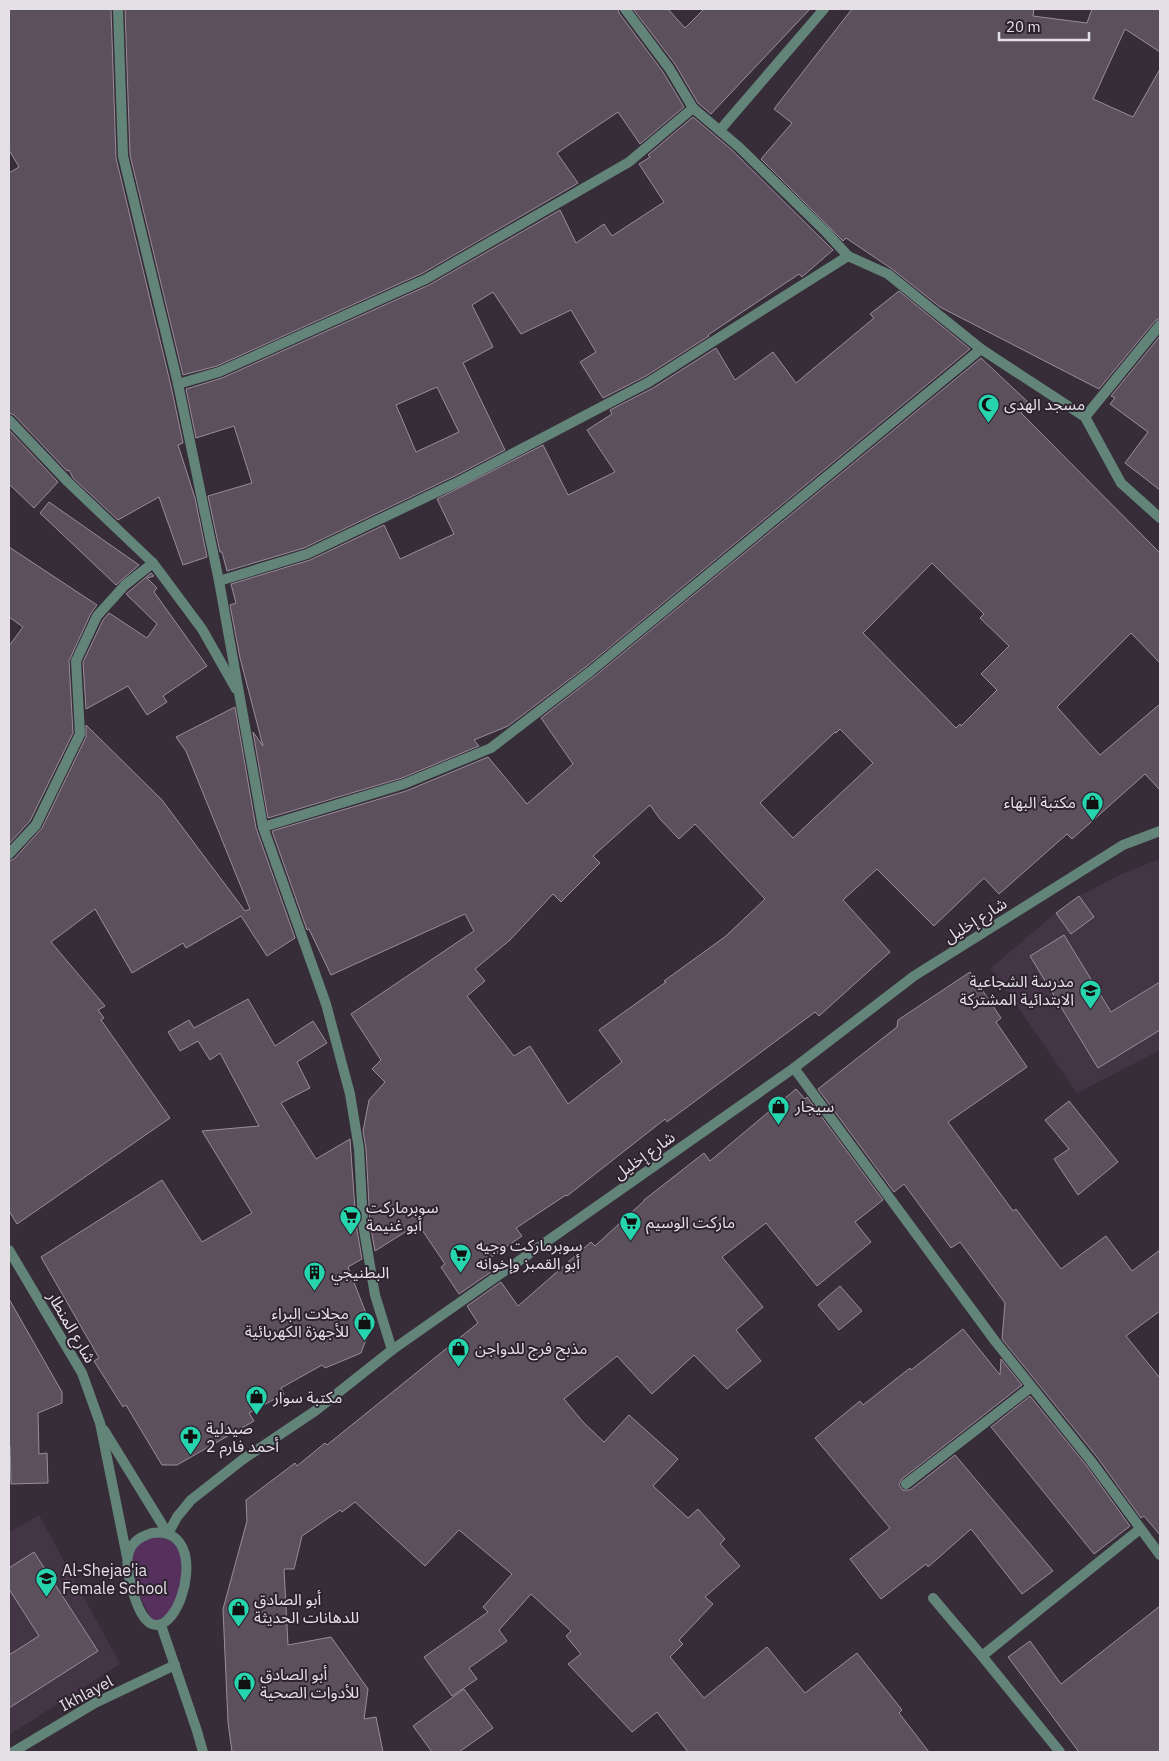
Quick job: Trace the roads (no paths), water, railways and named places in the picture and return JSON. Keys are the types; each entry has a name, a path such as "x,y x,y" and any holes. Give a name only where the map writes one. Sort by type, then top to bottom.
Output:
{"street":[{"path":"118,9 123,156 178,384 219,581 263,827 326,1004 350,1094 359,1149 363,1224 374,1295 392,1350"},
{"path":"626,9 669,68 693,108 720,130 820,225 848,256 888,274 981,348 1085,417 1121,483 1160,518"},
{"path":"720,130 824,9"},
{"path":"178,384 219,372 426,279 629,162 693,108"},
{"path":"219,581 307,554 462,480 649,382 848,256"},
{"path":"1085,417 1160,325"},
{"path":"263,827 404,784 491,748 591,672 981,348"},
{"path":"9,420 68,482 153,563 202,629 240,696"},
{"path":"9,854 36,825 80,734 76,661 96,616 125,585 153,563"},
{"name":"شارع إخليل","path":"168,1534 177,1517 191,1500 242,1460 315,1410 392,1350 794,1068 914,976 1123,845 1160,831"},
{"path":"794,1068 989,1333 1091,1461 1160,1555"},
{"name":"شارع المنطار","path":"9,1250 82,1373 100,1423 127,1557"},
{"path":"906,1484 1031,1387"},
{"name":"شارع المنطار","path":"100,1423 168,1534"},
{"path":"982,1656 1140,1529"},
{"path":"156,1532 168,1534 184,1550 187,1574 180,1599 171,1619 161,1625 152,1625 140,1610 130,1581 127,1557 133,1544 140,1538 156,1532"},
{"path":"934,1598 1060,1752"},
{"path":"161,1625 203,1752"},
{"name":"Ikhlayel","path":"13,1752 95,1703 175,1665"}],"place":[{"name":"مسجد الهدى","path":"988,423"},
{"name":"مكتبة البهاء","path":"1092,821"},
{"name":"مدرسة الشجاعية الابتدائية المشتركة","path":"1090,1009"},
{"name":"سيجار","path":"779,1125"},
{"name":"سوبرماركت أبو غنيمة","path":"350,1235"},
{"name":"ماركت الوسيم","path":"630,1241"},
{"name":"سوبرماركت وجيه أبو القمبز وإخوانه","path":"460,1273"},
{"name":"البطنيجي","path":"315,1291"},
{"name":"محلات البراء للأجهزة الكهربائية","path":"365,1341"},
{"name":"مذبح فرج للدواجن","path":"459,1367"},
{"name":"مكتبة سوار","path":"257,1416"},
{"name":"صيدلية أحمد فارم 2","path":"190,1456"},
{"name":"Al-Shejae'ia Female School","path":"46,1598"},
{"name":"أبو الصادق للدهانات الحديثة","path":"238,1627"},
{"name":"أبو الصادق للأدوات الصحية","path":"244,1702"}]}
